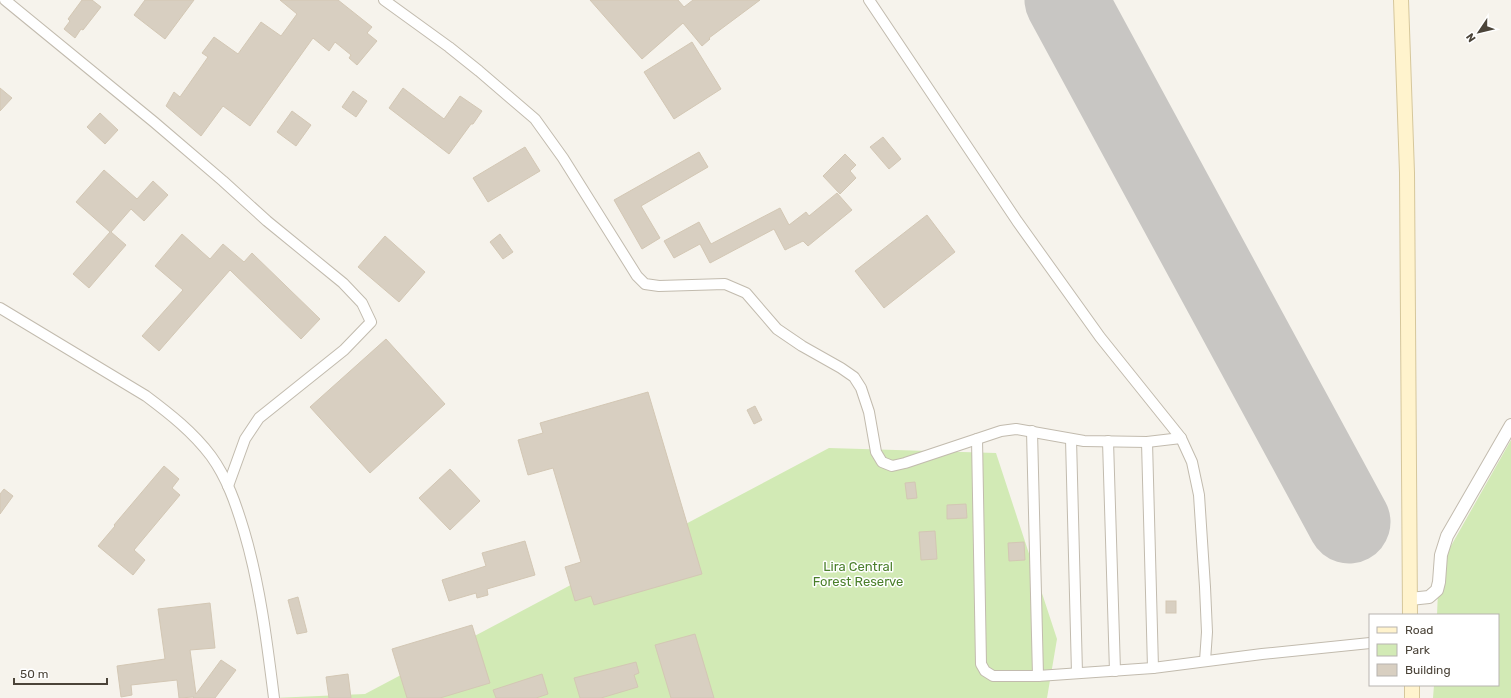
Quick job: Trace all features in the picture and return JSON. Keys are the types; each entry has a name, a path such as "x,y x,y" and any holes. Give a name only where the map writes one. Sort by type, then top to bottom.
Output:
{"main road":[{"path":"1401,0 1408,173 1410,614"},
{"path":"1412,686 1412,698"}],"street":[{"path":"5,0 154,122 267,222 343,283 362,303 371,322 344,350 259,418 245,439 228,486"},
{"path":"384,0 467,61 521,106 534,119 560,153 637,276 644,284 659,286 726,284 733,286 746,293 777,329 802,346 854,377 861,388 869,412 876,452 882,462 892,466 905,463 977,438 1001,431 1016,429 1084,441 1147,442 1181,438"},
{"path":"869,0 1017,221 1100,337 1181,438 1192,462 1199,495 1206,602 1207,632 1205,661"},
{"path":"0,308 124,382 167,411 189,431 212,458 235,501 253,562 268,644 274,698"},
{"path":"1410,599 1429,597 1437,590 1441,555 1447,536 1511,425"},
{"path":"1032,431 1038,676"},
{"path":"977,438 981,664 985,671 993,676 1038,676 1153,668 1369,643"},
{"path":"1070,439 1077,673"},
{"path":"1108,441 1115,671"},
{"path":"1147,442 1153,668"}],"green space":[{"path":"1511,440 1511,698 1433,698 1434,686 1499,686 1499,614 1437,614 1439,567"},
{"name":"Lira Central Forest Reserve","path":"829,448 996,453 1057,639 1047,698 273,698 365,694"}],"building":[{"path":"82,0 92,0 101,7 75,38 64,29 70,21 68,19"},
{"path":"145,0 194,0 165,39 134,15"},
{"path":"280,0 338,0 372,27 367,33 377,41 357,65 349,58 351,55 335,42 329,51 313,38 250,126 223,106 201,136 166,106 174,92 180,97 208,57 202,53 214,37 238,54 261,22 281,36 297,14"},
{"path":"590,0 678,0 684,7 693,0 760,0 709,38 710,39 702,46 683,23 642,59"},
{"path":"692,42 721,89 674,119 644,72"},
{"path":"0,88 12,98 0,111"},
{"path":"403,88 444,119 460,96 482,111 449,154 389,108"},
{"path":"353,91 367,101 356,117 342,107"},
{"path":"292,111 311,125 296,146 277,132"},
{"path":"100,113 118,130 105,144 87,127"},
{"path":"883,137 901,159 889,169 870,147"},
{"path":"525,147 540,171 488,202 473,178"},
{"path":"699,152 708,167 641,206 660,238 642,249 614,200"},
{"path":"845,154 856,165 850,171 856,178 840,194 823,176"},
{"path":"104,170 137,199 153,181 168,195 144,221 131,209 111,232 126,245 89,288 73,274 110,232 76,202"},
{"path":"837,193 852,210 808,246 803,241 785,250 774,229 710,263 700,244 674,258 664,241 699,222 711,244 780,208 789,225 806,212 809,216"},
{"path":"927,215 955,252 884,308 855,271"},
{"path":"182,234 210,259 223,244 244,262 252,253 320,319 301,339 230,270 159,351 142,336 183,290 155,266"},
{"path":"500,234 513,252 503,259 490,242"},
{"path":"385,236 425,272 399,302 358,267"},
{"path":"386,339 445,404 370,473 310,407"},
{"path":"648,392 702,574 594,605 591,596 575,601 565,567 581,562 553,468 528,475 518,440 543,433 540,423"},
{"path":"755,406 762,420 754,424 747,410"},
{"path":"164,466 179,479 172,488 180,495 134,550 145,560 133,575 98,546"},
{"path":"450,469 480,501 450,530 419,498"},
{"path":"915,482 917,498 907,499 905,483"},
{"path":"4,489 13,496 0,514 0,494"},
{"path":"966,504 967,518 947,519 947,505"},
{"path":"935,531 937,559 921,560 919,532"},
{"path":"525,541 535,575 487,589 488,595 477,598 476,593 449,601 442,580 486,566 482,553"},
{"path":"1024,542 1025,560 1009,561 1008,543"},
{"path":"298,597 307,632 297,634 288,600"},
{"path":"1166,601 1176,601 1176,613 1166,613"},
{"path":"210,603 215,648 190,650 196,694 221,660 236,670 215,698 179,698 177,680 131,685 132,695 121,697 117,666 165,659 158,609"},
{"path":"472,625 490,683 440,698 407,698 392,649"},
{"path":"695,634 714,698 671,698 655,645"},
{"path":"636,662 639,673 634,675 638,687 601,698 580,698 574,678"},
{"path":"348,674 351,698 329,698 326,677"},
{"path":"542,674 548,694 536,698 496,698 493,690"}],"runway":[{"path":"1066,0 1349,522"}]}
